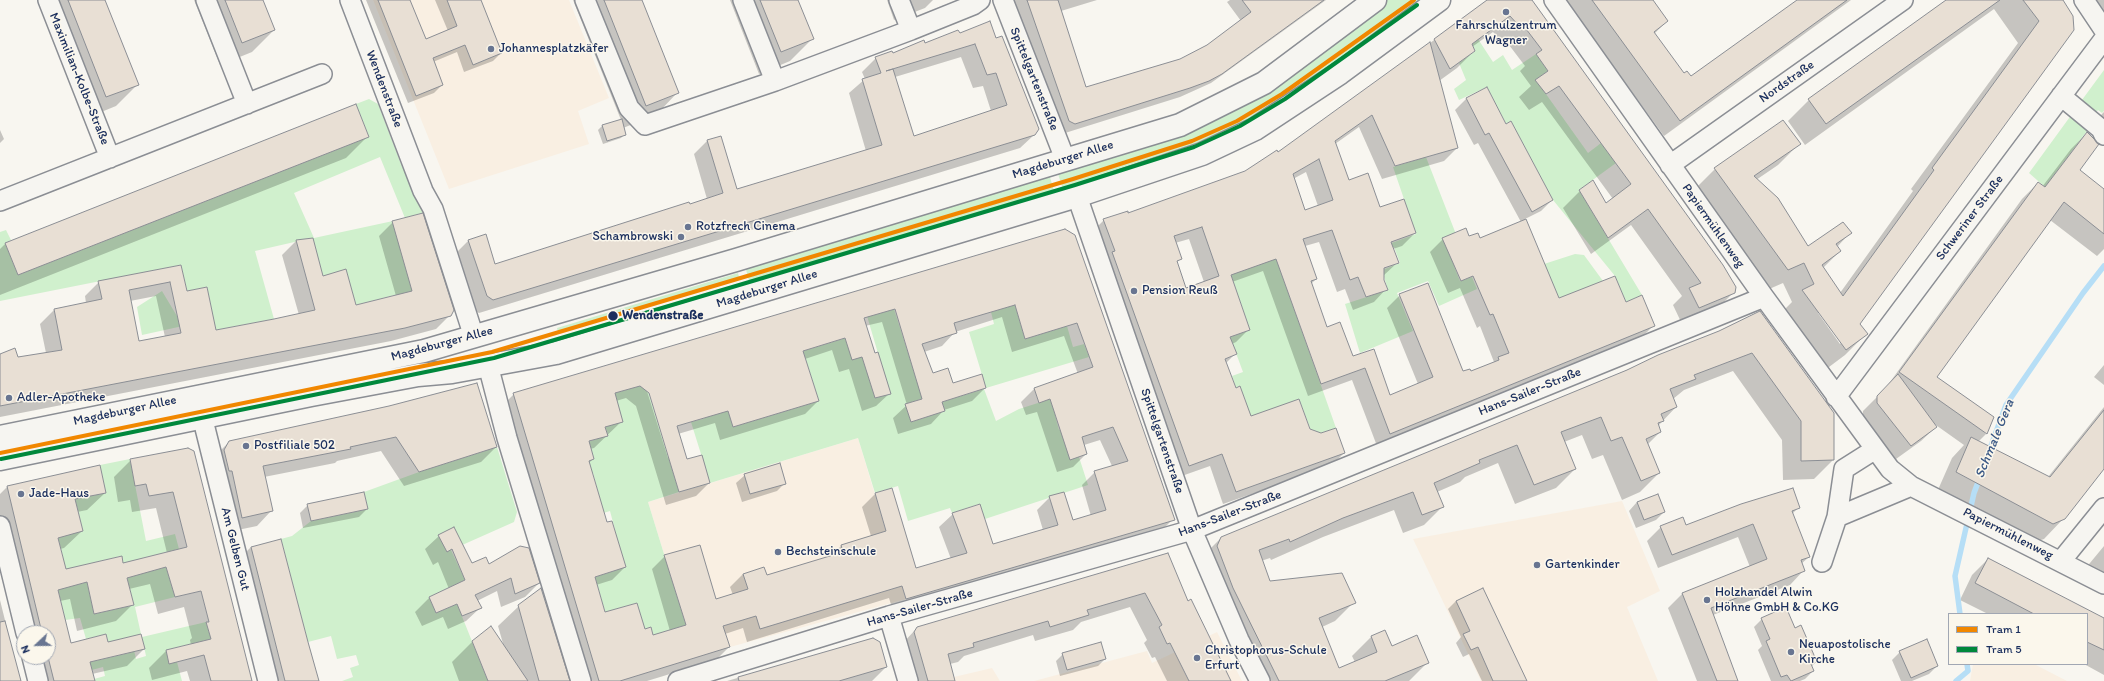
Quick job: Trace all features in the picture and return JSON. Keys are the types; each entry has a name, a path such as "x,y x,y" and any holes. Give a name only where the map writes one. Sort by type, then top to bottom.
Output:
{"main road":[{"name":"Magdeburger Allee","path":"0,436 424,351 898,212 1065,159 1180,125 1223,105 1275,75 1375,0"},
{"name":"Magdeburger Allee","path":"0,459 202,416 418,375 452,372 556,354 1077,196 1202,154 1255,129 1340,73 1439,0"}],"street":[{"name":"Maximilian-Kolbe-Straße","path":"48,0 110,158"},
{"path":"206,0 247,104"},
{"name":"Wendenstraße","path":"350,0 423,191 433,209 474,337"},
{"path":"585,0 629,108 645,125 775,81 911,30 973,5 980,0"},
{"path":"743,0 775,81"},
{"path":"899,0 911,30"},
{"name":"Spittelgartenstraße","path":"1002,0 1065,159"},
{"name":"Papiermühlenweg","path":"1554,0 1764,297 1890,470 1912,486 2104,584"},
{"name":"Nordstraße","path":"1670,165 1903,0"},
{"path":"2084,0 2104,30"},
{"name":"Schweriner Straße","path":"1836,397 2104,38"},
{"name":"Maximilian-Kolbe-Straße","path":"0,201 322,74"},
{"path":"2061,96 2101,129 2104,135"},
{"name":"Spittelgartenstraße","path":"1077,196 1192,530 1239,640 1260,681"},
{"name":"Hans-Sailer-Straße","path":"678,681 889,616 1192,530 1764,297"},
{"path":"488,366 507,438 581,681"},
{"name":"Am Gelben Gut","path":"202,416 268,681"},
{"path":"1822,562 1837,517 1844,469 1874,450"},
{"path":"1837,517 1912,486"},
{"path":"2061,562 2104,508"},
{"path":"0,526 24,625"},
{"path":"889,616 908,681"},
{"path":"34,665 38,681"}],"shaded area":[{"name":"Johannesplatzkäfer","path":"373,0 569,0 609,98 578,111 589,144 449,189"},
{"name":"Bechsteinschule","path":"858,438 906,599 730,647 696,658 648,502"},
{"name":"Gartenkinder","path":"1622,501 1660,591 1627,607 1658,681 1481,681 1413,539"},
{"name":"Christophorus-Schule Erfurt","path":"1217,632 1242,681 1034,681 1147,651 1152,663"},
{"path":"1973,665 2036,665 2067,681 1970,681"},
{"path":"992,668 1000,681 937,681 954,677"}],"green space":[{"path":"1386,0 1428,0 1242,135 1065,195 1057,171 1182,132 1231,112 1273,87"},
{"path":"1478,39 1493,62 1503,55 1512,70 1536,54 1548,71 1536,80 1588,153 1601,143 1616,163 1579,190 1642,295 1626,302 1615,276 1553,200 1511,121 1506,124 1487,87 1459,100 1454,89 1466,80 1459,63 1475,51 1472,44"},
{"path":"2104,70 2104,111 2102,113 2098,110 2094,115 2079,104"},
{"path":"369,99 378,104 401,164 425,212 405,218 380,157 294,193 314,238 393,221 422,296 395,295 356,305 346,270 331,274 339,303 331,305 312,238 255,251 274,319 205,332 200,308 211,306 207,287 187,291 181,265 0,301 0,232 6,230 11,240 5,243 18,275 369,137 356,104"},
{"path":"2072,114 2090,127 2045,187 2029,173"},
{"path":"1426,157 1466,260 1454,266 1460,281 1472,277 1477,289 1439,306 1428,281 1397,293 1413,331 1360,353 1345,304 1388,290 1382,270 1400,263 1394,247 1376,253 1375,249 1416,234 1393,167"},
{"path":"1049,174 1056,197 750,285 744,262"},
{"path":"1270,241 1336,428 1313,436 1299,399 1290,403 1303,440 1227,409 1246,402 1240,387 1236,388 1232,376 1243,372 1230,337 1250,330 1231,275"},
{"path":"1575,254 1584,255 1603,281 1583,289 1564,311 1544,264"},
{"path":"738,273 739,277 558,332 557,328"},
{"path":"162,291 183,326 142,335 137,307"},
{"path":"1015,305 1025,339 1067,326 1073,347 1084,344 1089,357 986,388 969,332 994,324 991,312"},
{"path":"894,309 916,378 933,373 939,393 906,404 911,422 945,411 942,402 984,389 996,421 1019,409 1082,389 1105,399 1055,415 1059,430 1069,428 1081,434 1087,454 1082,456 1078,443 1079,457 1088,485 985,519 979,504 952,513 950,508 908,521 898,486 875,493 858,438 710,483 691,422 703,419 727,406 733,427 819,401 803,351 856,335 875,398 890,394 867,316"},
{"path":"646,384 679,492 648,502 688,632 677,628 664,632 654,639 651,627 643,630 644,628 637,603 616,609 608,622 595,577 626,567 609,533 615,530 610,511 578,521 600,499 593,473 569,480 565,468 594,459 588,442 608,435 597,401 605,396"},
{"path":"497,447 517,512 514,522 451,550 465,580 429,597 436,613 457,604 488,681 342,681 353,677 350,668 359,665 356,655 337,659 331,636 308,642 281,539 292,536 311,521 368,509 364,492 419,472"},
{"path":"130,459 146,541 175,534 179,549 143,558 147,572 166,567 175,597 135,607 141,634 131,637 136,659 146,656 142,637 206,622 211,639 166,650 169,663 177,662 182,681 95,681 94,679 105,676 103,667 88,671 86,663 129,653 108,642 106,634 86,639 80,618 65,620 58,589 63,557 58,537 83,531 75,499 106,493 100,465","holes":["121,556 134,605 94,614 87,582 76,585 72,568"]}],"building":[{"path":"68,0 105,0 139,85 106,97"},
{"path":"225,0 263,0 275,30 242,43"},
{"path":"378,0 410,0 426,39 457,26 447,0 481,0 502,53 473,65 465,45 433,58 443,85 416,96"},
{"path":"604,0 642,0 679,93 646,106"},
{"path":"760,0 798,0 814,39 781,52"},
{"path":"1027,0 1058,0 1086,87 1180,59 1207,45 1251,12 1242,0 1324,0 1222,74 1209,81 1075,124 1069,121"},
{"path":"1487,0 1532,0 1723,265 1736,287 1735,293 1699,308 1689,288 1701,283 1648,209 1608,238 1579,190 1593,180 1606,203 1631,184 1559,86 1546,94 1535,80 1548,71 1536,54 1542,50 1523,25 1520,27 1510,16 1472,44 1475,51 1450,69 1434,39"},
{"path":"1592,0 1653,0 1668,21 1654,32 1684,73 1687,71 1691,76 1797,0 1847,0 1680,121"},
{"path":"1946,0 2000,0 1826,124 1808,99"},
{"path":"2023,0 2063,0 2073,16 2074,30 1860,324 1868,334 1846,350 1802,290 1814,284 1804,263 1788,270 1714,168 1783,120 1801,144 1754,176 1778,198 1808,246 1843,222 1852,233 1836,244 1841,251 1822,265 1843,296 1934,170 1932,168 2039,21"},
{"path":"990,21 996,38 1002,36 1039,129 1035,135 493,300 487,296 468,240 486,234 495,264 689,202 690,204 723,193 707,140 721,136 737,189 882,145 862,79 881,73 875,57 892,51 893,53 924,40 925,43 958,30 960,33","holes":["975,44 987,75 996,73 1007,105 914,136 893,69 886,71"]},
{"path":"1430,42 1458,148 1395,166 1372,115 1335,141 1349,180 1368,173 1380,207 1404,199 1416,233 1391,242 1399,263 1384,268 1384,280 1388,290 1366,297 1358,277 1350,280 1332,230 1303,239 1317,279 1311,281 1327,327 1340,322 1353,356 1374,349 1390,395 1433,377 1399,294 1428,283 1463,371 1470,369 1471,371 1499,360 1498,357 1509,353 1493,314 1490,315 1473,276 1461,281 1442,238 1466,228 1469,236 1478,233 1480,238 1526,219 1559,298 1615,276 1626,302 1642,295 1655,326 1390,434 1365,368 1321,384 1276,259 1231,275 1250,330 1230,337 1237,354 1225,359 1236,388 1240,386 1251,416 1299,399 1310,429 1321,433 1336,428 1345,453 1236,492 1222,454 1189,466 1112,252 1115,251 1103,219 1128,211 1128,213 1245,171 1277,150 1278,152","holes":["1319,159 1333,200 1305,210 1293,174","1202,227 1219,276 1186,288 1177,261 1182,259 1174,236"]},
{"path":"1487,87 1506,124 1511,121 1553,200 1532,212 1489,133 1485,135 1466,98"},
{"path":"356,104 369,137 18,275 5,243"},
{"path":"622,119 626,135 607,141 602,125"},
{"path":"2087,132 2099,144 2080,170 2104,189 2104,234 2064,202 1937,377 1994,417 1987,434 1899,372 2038,182 2045,187"},
{"path":"423,213 454,310 451,316 405,328 0,406 0,354 15,348 18,357 62,350 54,309 102,299 98,281 181,265 187,291 207,287 216,330 274,319 315,310 296,240 313,238 323,276 346,269 356,305 412,291 392,221","holes":["170,282 181,333 139,341 129,290"]},
{"path":"1065,229 1075,235 1175,520 906,599 902,586 760,629 756,616 723,626 730,647 620,681 599,681 513,393","holes":["1015,305 1025,339 1077,323 1093,367 1034,388 1039,403 1050,399 1070,460 1087,454 1082,437 1113,427 1128,461 1094,471 1106,510 1073,520 1064,492 1049,496 1058,525 993,544 980,504 952,513 967,553 916,568 892,488 875,493 886,531 841,545 843,552 767,575 764,567 743,574 748,589 716,599 700,545 664,555 686,625 653,635 651,627 645,629 637,603 605,612 595,577 626,567 612,521 607,522 589,461 594,459 589,441 608,436 605,427 623,422 615,393 640,386 649,393 679,492 710,483 702,455 687,459 677,426 728,411 733,427 819,401 803,351 845,338 852,360 862,357 875,398 891,394 878,352 875,353 864,318 895,309 922,399 905,404 911,422 945,411 942,402 986,388 982,374 953,383 948,368 933,373 922,344 957,333 954,323"]},
{"path":"1760,311 1834,413 1834,460 1801,461 1801,421 1752,353 1694,375 1696,379 1670,389 1677,407 1661,414 1664,421 1658,423 1661,432 1646,439 1660,473 1641,481 1622,437 1611,441 1601,417 1561,432 1576,469 1534,485 1517,445 1479,460 1480,463 1434,483 1444,507 1422,515 1413,492 1343,518 1290,542 1289,539 1259,550 1270,581 1342,573 1356,603 1319,618 1339,668 1377,652 1371,636 1385,630 1392,646 1417,635 1429,663 1385,681 1279,681 1233,588 1217,546 1221,537 1627,370 1658,355 1719,331"},
{"path":"1898,374 1937,427 1911,446 1877,403 1877,396"},
{"path":"477,383 497,447 419,472 396,437 350,447 351,449 263,466 273,511 242,518 232,471 229,471 224,450 229,441 389,406"},
{"path":"2104,410 2104,469 2065,519 2053,524 1956,472 1971,437 2050,477"},
{"path":"188,448 194,451 252,681 211,681 204,655 169,664 166,650 211,639 206,622 209,622 201,591 175,597 166,567 127,578 134,605 94,614 87,582 58,590 71,643 106,634 108,642 141,634 145,649 90,662 95,681 54,681 50,665 56,665 56,625 40,625 7,486 100,465 106,493 75,499 83,531 58,538 66,569 122,556 123,563 187,547 173,492 149,496 146,484 135,486 130,459"},
{"path":"780,463 786,484 750,494 744,474"},
{"name":"Holzhandel Alwin Höhne GmbH & Co.KG","path":"1793,488 1800,508 1792,511 1810,557 1801,560 1805,571 1711,608 1738,681 1717,681 1682,593 1767,559 1753,524 1672,555 1660,526 1683,517 1686,525 1741,504"},
{"path":"364,492 368,509 311,521 307,504"},
{"path":"1658,494 1665,512 1644,520 1637,502"},
{"path":"454,527 472,563 486,557 489,564 520,546 529,548 540,583 515,594 511,578 475,595 482,608 462,616 457,604 436,613 429,597 465,580 452,549 447,552 438,535"},
{"path":"281,539 319,681 285,681 251,547"},
{"path":"1168,553 1188,601 1191,599 1231,681 1189,681 1170,643 1167,644 1159,627 1162,625 1145,593 1087,610 1089,615 1050,627 1048,621 973,643 974,647 948,654 955,681 928,681 914,632 917,627"},
{"path":"1988,558 2104,618 2104,650 2088,642 2088,613 2032,613 1975,583"},
{"path":"541,588 570,681 539,681 518,605"},
{"path":"1483,588 1527,681 1493,681 1478,647 1471,650 1463,634 1470,631 1456,601"},
{"name":"Neuapostolische Kirche","path":"1786,607 1795,628 1801,625 1817,662 1811,664 1814,671 1791,681 1787,675 1781,677 1766,641 1770,639 1761,618"},
{"path":"5,621 21,681 0,681 0,622"},
{"path":"491,626 528,681 488,681 472,641"},
{"path":"873,638 880,642 887,667 839,681 739,681 738,677"},
{"path":"1927,639 1938,666 1911,678 1899,651"},
{"path":"1101,642 1106,659 1067,670 1062,653"}],"waterway":[{"name":"Schmale Gera","path":"1988,454 2006,405 2083,293 2104,266"},
{"name":"Schmale Gera","path":"1960,613 1955,576 1974,493 1980,477"},
{"name":"Schmale Gera","path":"1956,681 1968,671 1967,665"}],"tram line":[{"name":"1","path":"0,453 492,352 1073,179 1192,141 1237,121 1282,94 1414,0"},
{"name":"5","path":"1,459 494,358 1075,185 1194,147 1240,126 1285,99 1417,5"}],"place":[{"name":"Fahrschulzentrum Wagner","path":"1506,12"},
{"name":"Johannesplatzkäfer","path":"491,49"},
{"name":"Rotzfrech Cinema","path":"688,227"},
{"name":"Schambrowski","path":"681,237"},
{"name":"Pension Reuß","path":"1134,291"},
{"name":"Wendenstraße","path":"613,316"},
{"name":"Adler-Apotheke","path":"9,398"},
{"name":"Postfiliale 502","path":"246,446"},
{"name":"Jade-Haus","path":"21,494"},
{"name":"Bechsteinschule","path":"778,552"},
{"name":"Gartenkinder","path":"1537,565"},
{"name":"Holzhandel Alwin Höhne GmbH & Co.KG","path":"1707,600"},
{"name":"Neuapostolische Kirche","path":"1791,652"},
{"name":"Christophorus-Schule Erfurt","path":"1197,658"}]}
